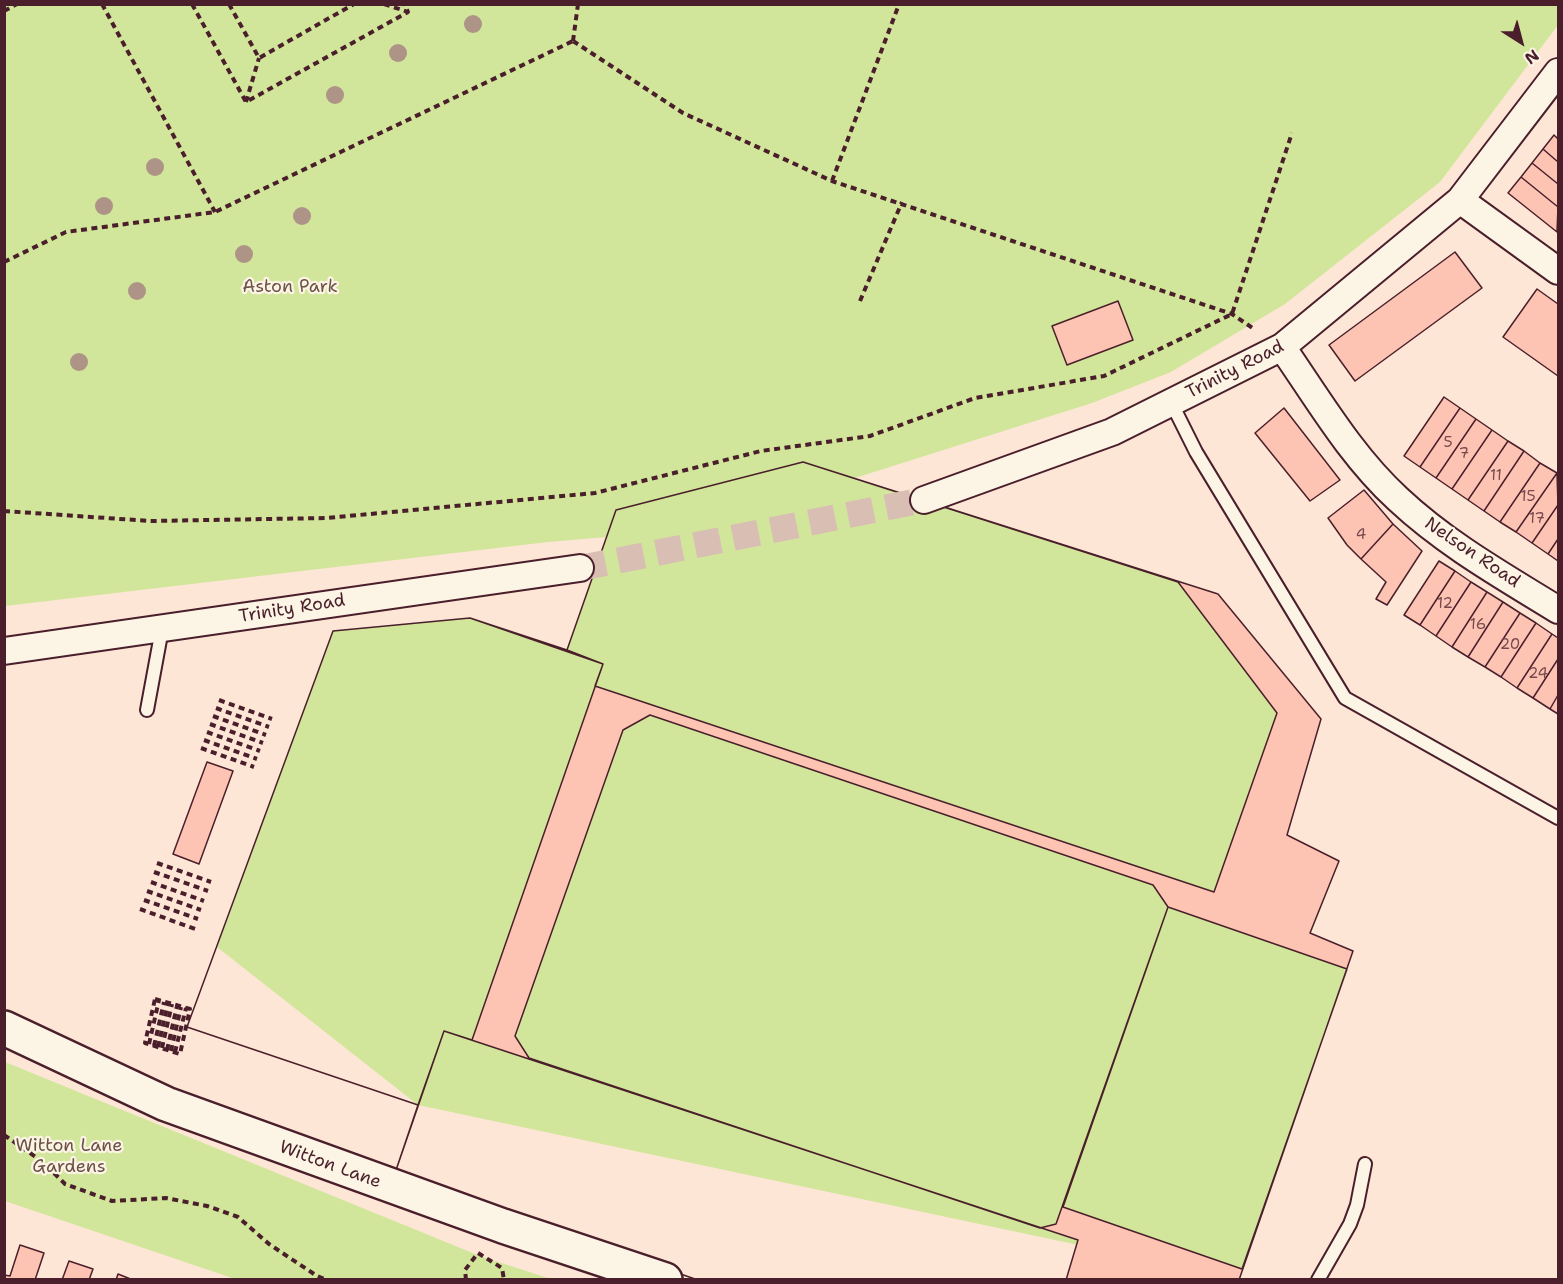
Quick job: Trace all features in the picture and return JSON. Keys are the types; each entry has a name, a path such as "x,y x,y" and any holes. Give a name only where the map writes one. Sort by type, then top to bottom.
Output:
{"main road":[{"name":"Witton Lane","path":"4,1028 166,1104 503,1226 665,1280"}],"street":[{"name":"Trinity Road","path":"924,500 1112,432 1282,347 1460,200 1558,72"},
{"path":"1460,200 1558,271"},
{"name":"Nelson Road","path":"1282,347 1358,456 1397,498 1444,538 1558,610"},
{"name":"Trinity Road","path":"4,651 580,568"}],"lane":[{"path":"1171,402 1196,452 1345,698 1558,819"},
{"path":"147,710 162,629"},
{"path":"1318,1280 1350,1224 1357,1205 1365,1164"}],"path":[{"path":"4,11 17,4"},
{"path":"102,4 214,212"},
{"path":"192,4 246,102"},
{"path":"229,4 259,58"},
{"path":"246,102 259,58 354,4"},
{"path":"384,4 408,12"},
{"path":"404,4 408,12"},
{"path":"573,41 578,4"},
{"path":"832,181 898,7"},
{"path":"246,102 408,12"},
{"path":"4,262 66,232 214,212 573,41"},
{"path":"573,41 683,113 832,181 902,202 1232,314"},
{"path":"4,512 150,521 327,518 595,494 761,451 870,436 975,398 1104,376 1232,314 1292,133"},
{"path":"860,301 902,202"},
{"path":"219,700 272,719"},
{"path":"216,708 269,727"},
{"path":"213,716 266,735"},
{"path":"210,724 263,743"},
{"path":"207,732 260,751"},
{"path":"204,740 257,759"},
{"path":"201,748 254,767"},
{"path":"157,863 211,882"},
{"path":"154,872 208,891"},
{"path":"151,882 204,901"},
{"path":"147,891 201,910"},
{"path":"144,900 198,919"},
{"path":"141,909 195,929"},
{"path":"162,1048 172,1004"},
{"path":"162,1048 172,1004"},
{"path":"162,1048 180,1054 190,1009 172,1004"},
{"path":"162,1048 172,1004"},
{"path":"4,1135 43,1162 65,1184 112,1201 166,1198 207,1206 237,1216 269,1244 317,1276 327,1280"},
{"path":"466,1280 465,1270 478,1253 502,1268 504,1280"}],"green space":[{"name":"Aston Park","path":"4,5 1558,5 1558,25 1440,182 1285,304 1171,372 1092,403 855,478 1218,594 1321,719 1287,835 1339,861 1311,933 1353,951 1239,1279 418,1105 217,947 333,631 470,618 567,650 606,537 5,606"},
{"name":"Witton Lane Gardens","path":"5,1062 480,1256 551,1279 235,1279 5,1201"}],"building":[{"path":"1554,135 1558,139 1558,162 1543,149"},
{"path":"1543,149 1558,162 1558,184 1532,163"},
{"path":"1532,163 1558,184 1558,207 1521,177"},
{"path":"1521,177 1558,207 1557,232 1508,193"},
{"path":"1455,252 1482,288 1355,381 1329,345"},
{"path":"1537,289 1558,304 1558,376 1503,337"},
{"path":"1118,301 1133,340 1067,365 1052,326"},
{"path":"1444,397 1460,408 1420,467 1404,456"},
{"path":"1284,408 1340,480 1310,501 1255,433"},
{"path":"1460,408 1476,419 1436,478 1420,467"},
{"path":"1476,419 1492,430 1452,489 1436,478"},
{"path":"1492,430 1508,441 1468,500 1452,489"},
{"path":"1508,441 1524,451 1484,511 1468,500"},
{"path":"1524,451 1540,463 1500,522 1484,511"},
{"path":"803,462 1218,594 1321,719 1287,835 1339,861 1310,933 1353,951 1239,1280 698,1280 394,1176 418,1105 187,1027 333,631 470,618 567,650 616,510","holes":["650,715 1153,885 1168,907 1056,1224 1040,1228 529,1058 515,1036 623,730"]},
{"path":"803,462 1178,582 1277,713 1214,892 595,686 603,664 567,650 616,510"},
{"path":"1540,463 1557,473 1516,532 1500,522"},
{"path":"1557,473 1558,505 1532,543 1516,532"},
{"path":"1364,490 1393,524 1361,559 1347,545 1328,518"},
{"path":"1558,505 1558,539 1548,554 1532,543"},
{"path":"1393,524 1422,551 1387,605 1376,599 1386,582 1361,559"},
{"path":"1558,539 1558,561 1548,554"},
{"path":"1439,561 1455,571 1420,625 1404,615"},
{"path":"1455,571 1471,582 1436,636 1420,625"},
{"path":"1471,582 1487,592 1452,647 1436,636"},
{"path":"1487,592 1503,602 1468,657 1452,647"},
{"path":"1503,602 1520,613 1485,667 1468,657"},
{"path":"1520,613 1536,623 1501,677 1485,667"},
{"path":"470,618 603,664 472,1040 444,1031 418,1105 187,1027 333,631"},
{"path":"1536,623 1552,634 1517,688 1501,677"},
{"path":"1552,634 1558,638 1558,659 1533,698 1517,688"},
{"path":"1558,659 1558,695 1550,709 1533,698"},
{"path":"1558,695 1558,714 1550,709"},
{"path":"207,762 233,771 199,864 173,854"},
{"path":"1168,907 1347,969 1242,1269 1063,1207"},
{"path":"444,1031 1078,1240 1066,1280 698,1280 394,1176"},
{"path":"20,1245 44,1253 35,1280 4,1280 4,1275 10,1276"},
{"path":"69,1261 93,1269 89,1280 62,1280"},
{"path":"118,1274 133,1280 116,1280"}],"tunnel":[{"path":"580,568 924,500"}]}
